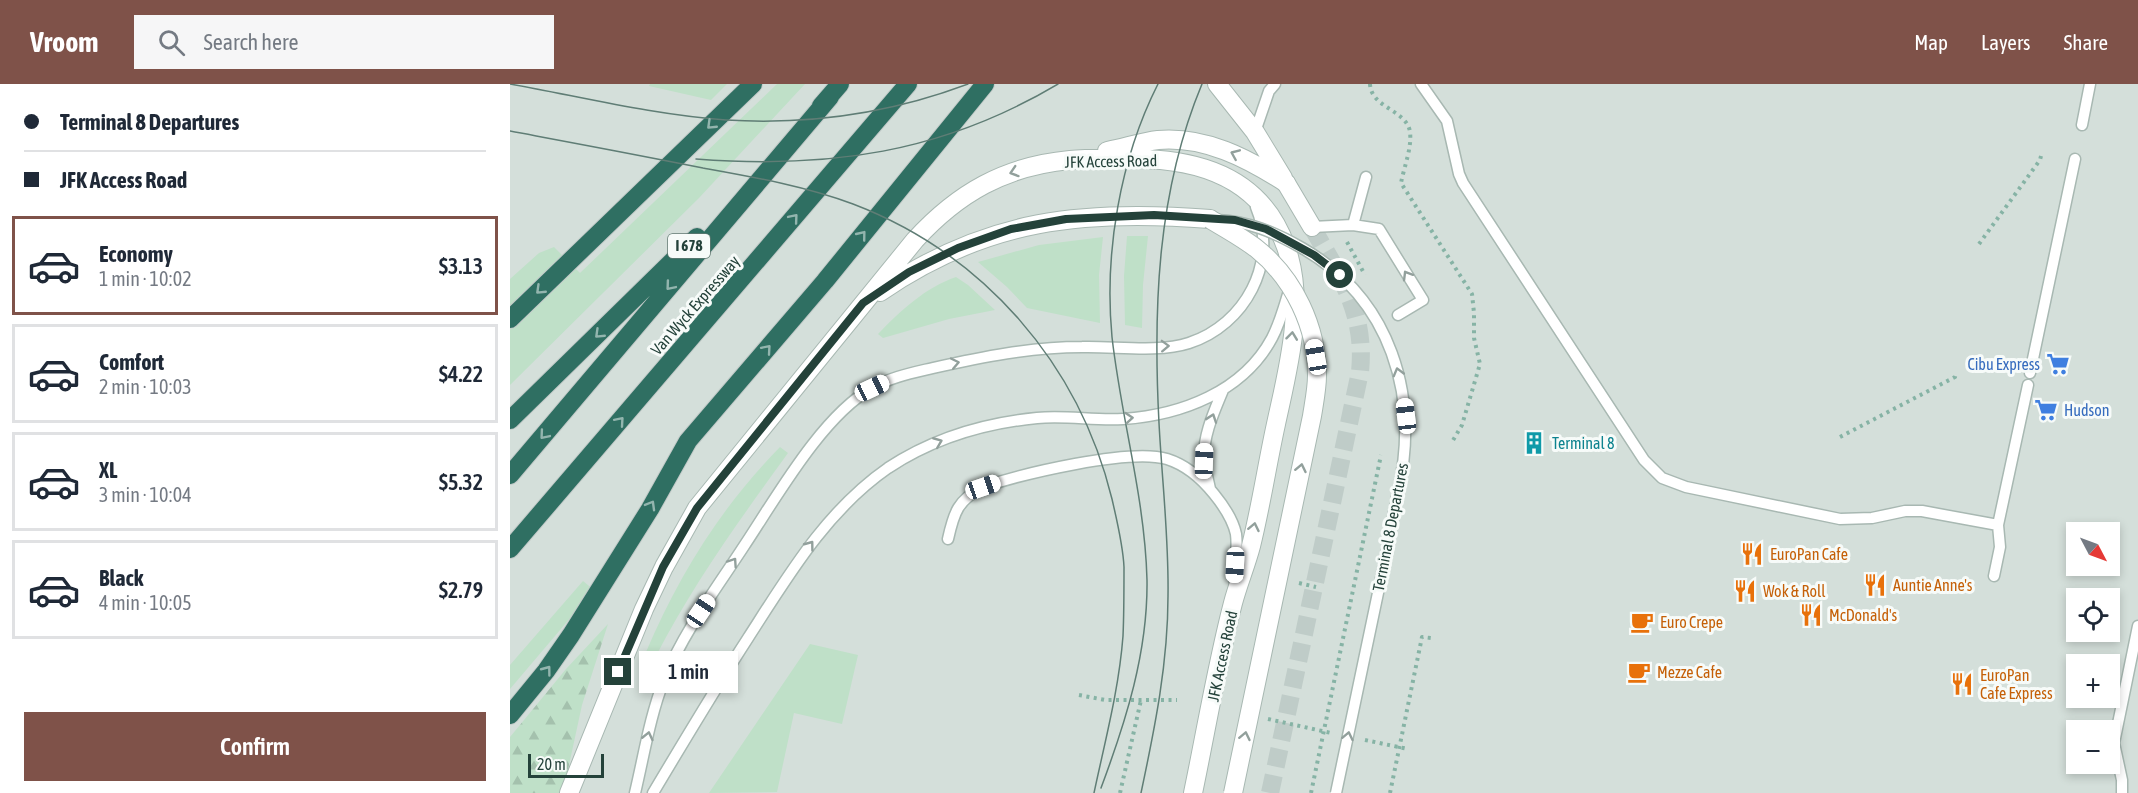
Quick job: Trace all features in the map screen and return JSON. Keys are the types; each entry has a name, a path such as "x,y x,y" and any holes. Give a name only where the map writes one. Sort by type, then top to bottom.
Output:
{"highway":[{"path":"510,319 753,84"},
{"name":"Van Wyck Expressway","path":"510,549 908,84"},
{"path":"510,715 546,671 571,635 650,509 687,441 825,281 985,84"},
{"path":"510,475 835,90"},
{"name":"I 678","path":"510,420 736,198 835,90"},
{"path":"510,408 542,389"}],"street":[{"path":"1217,84 1255,132 1312,227"},
{"path":"1071,159 1159,140 1192,141 1237,155 1286,183"},
{"name":"JFK Access Road","path":"569,793 663,567 686,526 708,494 915,240 944,210 961,197 1000,177 1071,159 1151,159 1188,163 1222,175 1250,194 1273,218 1287,249 1293,279 1294,326 1286,373 1250,547 1233,604 1193,793"},
{"path":"863,303 909,272 935,258 983,238 1011,229 1057,220 1096,216 1154,215 1210,219 1257,249 1288,282 1298,298 1309,327 1316,357 1317,377 1311,416 1233,793"}],"lane":[{"path":"1255,132 1269,92 1275,84"},
{"path":"1421,84 1447,121 1463,183 1644,460 1662,477 1686,487 1840,519 1857,520 1905,511 1922,511 1998,525"},
{"path":"2082,125 2090,84"},
{"path":"2030,373 2075,159"},
{"path":"1353,225 1366,177"},
{"path":"635,793 654,711 677,651 791,476 825,430 845,408 872,388 898,377 988,357 1056,347 1171,347 1206,337 1221,328 1245,301 1260,267 1264,249 1264,234 1262,222 1250,194"},
{"name":"Terminal 8 Departures","path":"1210,219 1235,220 1266,229 1314,255 1340,275 1364,301 1384,334 1392,353 1403,396 1406,436 1402,475 1336,793"},
{"path":"1312,227 1353,225 1379,229 1423,300 1398,315"},
{"path":"653,793 697,719 810,544 847,502 886,470 927,446 950,436 979,428 1059,416 1122,420 1148,417 1190,406 1223,390 1250,367 1272,338 1293,279"},
{"path":"1994,576 2000,547 1998,525 2028,386"},
{"path":"1210,489 1204,461 1205,445 1210,420 1223,390"},
{"path":"948,539 958,506 969,494 997,482 1089,462 1136,457 1164,458 1188,469 1210,489 1226,511 1236,533 1233,604"},
{"path":"2122,793 2122,780 2114,743 2138,626"}],"path":[{"path":"1370,84 1373,95 1404,120 1410,130 1410,141 1401,183 1472,294 1474,338 1480,364 1462,425 1452,442"},
{"path":"1979,244 2040,159 2042,152"},
{"path":"1840,437 1955,377 1956,372"},
{"path":"1311,793 1382,455"},
{"path":"1390,793 1422,637 1431,638"},
{"path":"1079,695 1106,700 1177,700"},
{"path":"1120,793 1141,700"},
{"path":"1267,719 1333,733"},
{"path":"1362,740 1408,749"}],"shaded area":[{"path":"510,84 2138,84 2138,793 510,793"}],"green space":[{"path":"650,84 727,84 711,100 649,86"},
{"path":"777,84 805,84 699,198 510,385 510,279 539,253 554,247 580,273"},
{"path":"1127,236 1148,236 1143,285 1142,328 1125,325 1124,276"},
{"path":"1103,237 1099,275 1100,323 1027,308 978,262 1039,245"},
{"path":"956,277 995,310 949,319 883,338 878,334 914,301 934,287"},
{"path":"780,447 788,453 702,577 656,656 653,660 646,656 673,596 703,543 739,494"},
{"path":"583,581 594,590 510,689 510,665"},
{"path":"608,624 582,705 563,793 510,793 510,737 566,669"},
{"path":"810,644 858,655 842,724 794,713 777,792 709,793"}],"tunnel":[{"path":"1270,793 1360,372 1361,351 1355,313 1341,279 1312,227"}],"tram line":[{"path":"510,84 672,114 757,121 788,121 849,115 909,103 968,84"},
{"path":"696,159 792,161 838,158 883,151 927,141 971,126 1015,107 1058,84"},
{"path":"1101,788 1134,686 1144,633 1147,580 1142,519 1112,337 1110,273 1118,207 1125,175 1134,143 1158,84"},
{"path":"1141,793 1160,695 1167,621 1168,574 1157,380 1161,251 1175,166 1202,84"},
{"path":"510,131 779,183 853,204 900,225 944,252 984,284 1019,320 1050,360 1076,403 1097,450 1112,499 1121,542 1124,567 1121,656 1094,793"}],"place":[{"name":"Cibu Express","path":"2058,364"},
{"name":"Hudson","path":"2046,410"},
{"name":"Terminal 8","path":"1534,443"},
{"name":"EuroPan Cafe","path":"1752,554"},
{"name":"Auntie Anne's","path":"1875,585"},
{"name":"Wok & Roll","path":"1745,591"},
{"name":"McDonald's","path":"1811,615"},
{"name":"Euro Crepe","path":"1642,622"},
{"name":"Mezze Cafe","path":"1639,672"},
{"name":"EuroPan Cafe Express","path":"1962,684"}],"route":[{"path":"618,672 663,567 697,508 863,303 909,272 958,248 1011,229 1096,216 1154,215 1235,220 1266,229 1314,255 1340,275"}]}
